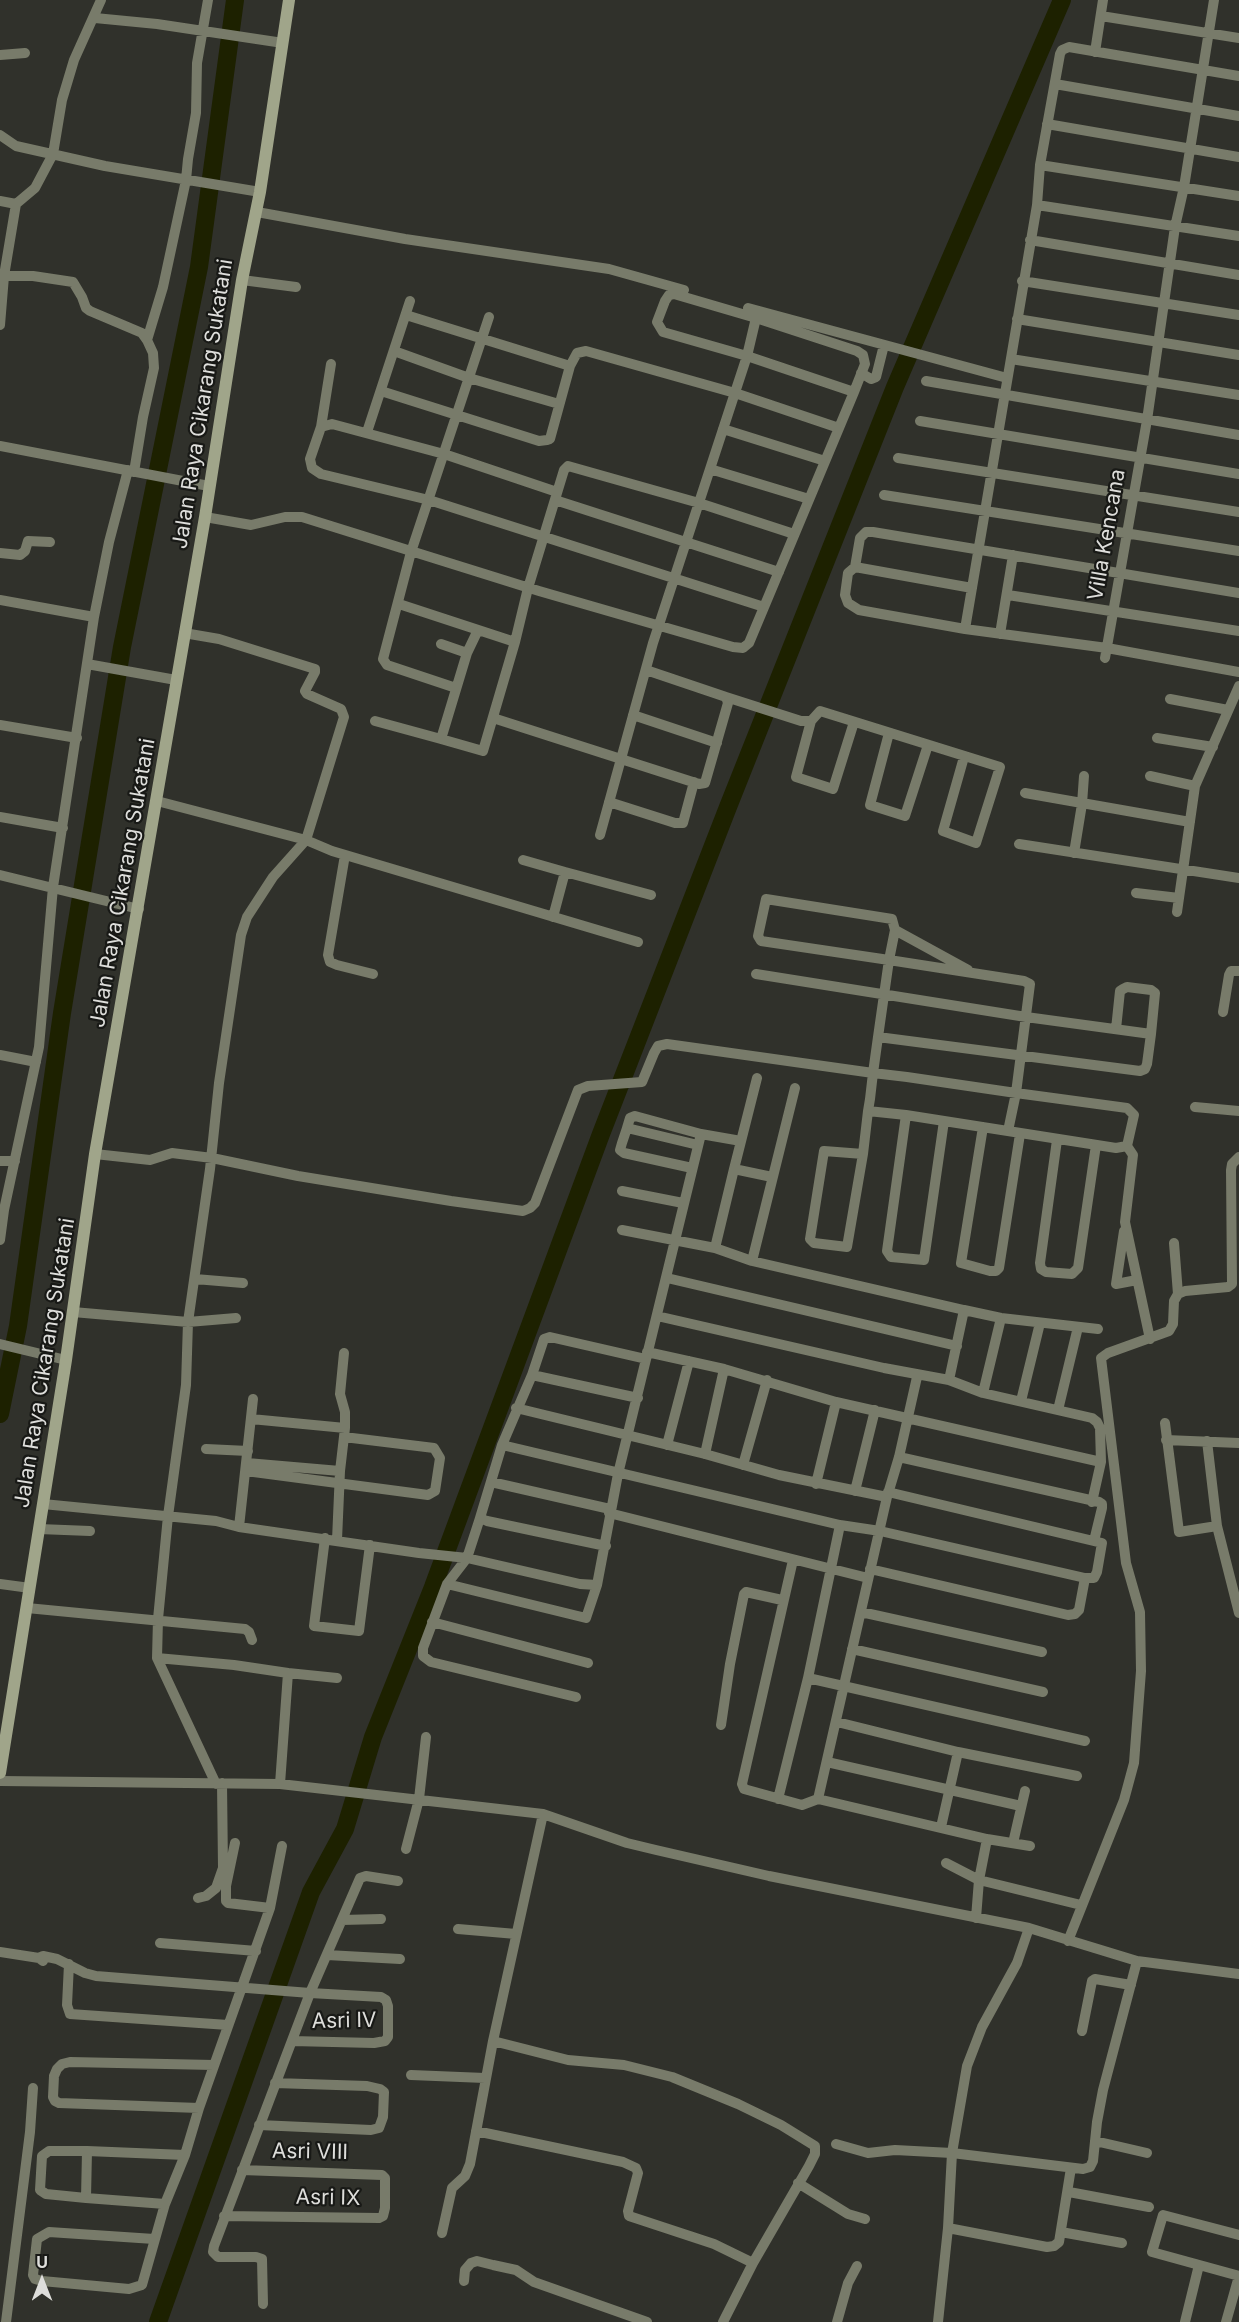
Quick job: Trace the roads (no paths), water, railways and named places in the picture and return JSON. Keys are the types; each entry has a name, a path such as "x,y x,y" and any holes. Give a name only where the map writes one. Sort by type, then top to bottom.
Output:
{"main road":[{"name":"Jalan Raya Cikarang Sukatani","path":"0,1773 66,1360 95,1154 205,517 242,280 257,212 289,0"}],"street":[{"path":"0,325 4,276 16,204 35,188 53,154 62,100 74,60 95,18 101,0"},
{"path":"147,340 163,287 188,180 188,159 196,112 197,63 208,0"},
{"path":"1095,52 1103,0"},
{"name":"Villa Kencana","path":"1106,653 1147,420 1175,227 1184,187 1214,0"},
{"path":"1101,16 1239,38"},
{"path":"95,18 157,24 284,42"},
{"path":"965,629 1008,378 1022,280 1037,206 1040,165 1062,50 1069,47 1239,76"},
{"path":"0,55 25,53"},
{"path":"1055,84 1239,116"},
{"path":"1047,124 1239,157"},
{"path":"0,135 16,146 105,166 260,192"},
{"path":"1040,165 1239,196"},
{"path":"0,201 16,204"},
{"path":"1037,206 1239,236"},
{"path":"257,212 405,239 609,269 1008,378"},
{"path":"1030,240 1239,275"},
{"path":"0,1240 2,1209 15,1161 39,1047 53,887 91,665 94,617 110,542 134,472 154,368 153,353 142,333 90,311 86,308 73,282 33,276 4,276"},
{"path":"242,280 296,287"},
{"path":"1022,280 1239,315"},
{"path":"205,517 251,525 285,517 302,518 528,588 743,648 749,643 854,392 865,364 862,355 857,351 756,318 675,294 669,295 664,301 657,322 663,332 747,356 854,392"},
{"path":"367,432 410,301"},
{"path":"406,315 570,366"},
{"path":"456,688 384,662 383,658 411,552 489,317"},
{"path":"600,835 659,626 747,356 756,318"},
{"path":"1017,319 1239,355"},
{"path":"861,373 871,379 876,377 886,346"},
{"path":"394,351 469,378 560,404"},
{"path":"381,391 539,441 550,439 570,366 577,353 586,351 735,393 838,428"},
{"path":"1011,359 1239,395"},
{"path":"332,364 321,427 310,459 312,468 321,474 429,500 764,607"},
{"path":"926,381 1239,435"},
{"path":"920,421 998,432 1140,459 1239,474"},
{"path":"321,427 332,424 444,454 686,543 778,572"},
{"path":"723,429 825,461"},
{"path":"0,446 209,486"},
{"path":"898,458 1239,512"},
{"path":"375,721 483,751 516,642 528,588 564,470 568,466 699,503 794,534"},
{"path":"710,469 809,499"},
{"path":"884,495 1239,551"},
{"path":"1239,593 867,532 860,538 855,567 848,573 845,595 848,603 853,607 965,629 1106,653 1239,672"},
{"path":"0,553 20,555 25,551 28,540 50,542"},
{"path":"1000,634 1013,555"},
{"path":"855,567 972,588"},
{"path":"1008,595 1114,610 1239,632"},
{"path":"0,600 94,617"},
{"path":"399,604 516,642"},
{"path":"441,739 467,653 478,630"},
{"path":"184,633 219,639 315,669 305,691 341,709 344,714 306,840 273,877 247,917 241,935 188,1322 186,1385 168,1516 158,1619 157,1658 219,1783 223,1868 216,1888 206,1896 198,1898"},
{"path":"441,644 467,653"},
{"path":"91,665 176,680"},
{"path":"646,670 787,717 811,721"},
{"path":"1177,912 1195,786 1239,686"},
{"path":"494,718 694,782 705,783 728,703 726,697"},
{"path":"1170,699 1228,710"},
{"path":"854,722 833,789 796,777 811,721 820,711 1000,767 976,843 943,831 964,756"},
{"path":"633,715 717,743"},
{"path":"0,725 77,738"},
{"path":"889,733 870,805 905,816 928,745"},
{"path":"1157,738 1213,747"},
{"path":"1074,853 1084,776"},
{"path":"1150,776 1195,786"},
{"path":"609,802 675,824 683,823 694,782"},
{"path":"1025,793 1190,822"},
{"path":"157,801 306,840 345,855 638,942"},
{"path":"0,817 63,828"},
{"path":"1019,844 1239,878"},
{"path":"345,855 328,955 330,962 372,974"},
{"path":"523,860 651,895"},
{"path":"553,917 564,872"},
{"path":"0,875 139,909"},
{"path":"1136,893 1179,898"},
{"path":"863,1154 824,1151 810,1239 814,1243 847,1247 863,1154 889,960 895,930 894,921 765,900 758,936 761,941 889,960 1028,982 1031,988 1016,1093 1008,1131"},
{"path":"895,930 975,974"},
{"path":"1222,1012 1229,975 1231,971 1239,971"},
{"path":"756,974 1026,1017 1151,1034"},
{"path":"878,1037 1140,1071 1145,1069 1147,1064 1155,993 1151,990 1127,987 1120,991 1116,1029"},
{"path":"95,1154 150,1160 172,1153 212,1158 298,1176 451,1202 523,1211 535,1203 578,1090 588,1086 640,1083 645,1079 649,1062 658,1046 667,1044 1127,1108 1134,1115 1127,1146 1133,1155 1116,1284 1137,1280"},
{"path":"0,1055 36,1062"},
{"path":"715,1248 756,1078"},
{"path":"752,1261 795,1088"},
{"path":"1195,1107 1239,1111"},
{"path":"868,1111 1116,1148 1127,1146"},
{"path":"906,1115 887,1251 891,1257 924,1260 944,1121"},
{"path":"692,1168 624,1153 620,1150 630,1118 635,1116 701,1134 741,1141"},
{"path":"627,1128 698,1145"},
{"path":"983,1128 961,1263 990,1271 996,1271 999,1268 1020,1134"},
{"path":"447,1584 586,1618 597,1585 618,1474 701,1134"},
{"path":"1057,1140 1040,1263 1041,1269 1046,1272 1072,1274 1078,1268 1096,1145"},
{"path":"1178,1294 1185,1291 1228,1287 1232,1284 1231,1170 1232,1164 1239,1157"},
{"path":"0,1161 15,1161"},
{"path":"734,1169 772,1178"},
{"path":"622,1191 683,1203"},
{"path":"1125,1222 1150,1339"},
{"path":"622,1230 715,1248 752,1261 1001,1318 1098,1329"},
{"path":"1068,1941 1120,1810 1134,1763 1141,1671 1140,1612 1126,1563 1101,1358 1108,1353 1169,1331 1171,1328 1174,1301 1178,1294 1174,1243"},
{"path":"667,1278 957,1346"},
{"path":"195,1279 243,1283"},
{"path":"949,1380 964,1310"},
{"path":"73,1312 188,1322 236,1318"},
{"path":"657,1316 949,1380 983,1393 1058,1410 1097,1422 1100,1433 1101,1462 1092,1502"},
{"path":"983,1393 1001,1318"},
{"path":"1021,1401 1040,1323"},
{"path":"1058,1410 1078,1327"},
{"path":"576,1697 431,1662 423,1656 423,1648 447,1584 480,1518 502,1445 544,1339 550,1337 647,1356 689,1361 767,1380 836,1402 1101,1462"},
{"path":"1,1345 66,1360"},
{"path":"344,1353 340,1394 345,1412 345,1432 331,1539 314,1626 359,1631 370,1545"},
{"path":"667,1445 689,1361"},
{"path":"705,1454 724,1369"},
{"path":"818,1799 869,1573 908,1418 917,1377 915,1374"},
{"path":"531,1375 638,1398"},
{"path":"743,1465 767,1380"},
{"path":"239,1527 253,1399"},
{"path":"816,1484 836,1402"},
{"path":"502,1445 840,1525 880,1531 1085,1578 1094,1578 1097,1572 1102,1543 888,1495 816,1484 705,1454 516,1408"},
{"path":"855,1491 875,1410"},
{"path":"246,1467 340,1477 428,1495 435,1491 441,1467 438,1453 431,1447 251,1419"},
{"path":"1165,1424 1179,1532 1217,1526"},
{"path":"1167,1440 1239,1443"},
{"path":"1207,1441 1217,1526 1239,1613"},
{"path":"207,1449 248,1451"},
{"path":"899,1457 1102,1504 1094,1541"},
{"path":"491,1482 831,1569 869,1573 1068,1615 1075,1614 1079,1610 1085,1578"},
{"path":"43,1504 216,1521 239,1527 462,1557 580,1584 597,1585"},
{"path":"480,1518 606,1546"},
{"path":"778,1799 808,1678 840,1525"},
{"path":"39,1529 90,1531"},
{"path":"793,1560 742,1784 744,1789 802,1805 818,1799 987,1839 1030,1846"},
{"path":"0,1584 30,1588"},
{"path":"721,1725 744,1594 746,1592 783,1599"},
{"path":"27,1608 245,1629 252,1640"},
{"path":"861,1612 1042,1652"},
{"path":"432,1622 588,1663"},
{"path":"852,1649 1043,1692"},
{"path":"157,1658 337,1678"},
{"path":"280,1784 288,1673"},
{"path":"808,1678 1085,1741"},
{"path":"837,1722 958,1752 1077,1776"},
{"path":"406,1849 419,1799 426,1737"},
{"path":"941,1827 958,1752"},
{"path":"827,1762 1021,1806"},
{"path":"0,1781 280,1784 543,1814 627,1843 769,1876 1029,1928 1137,1961 1239,1974"},
{"path":"1012,1843 1025,1791"},
{"path":"442,2234 452,2188 465,2176 470,2164 485,2078 543,1814"},
{"path":"976,1918 979,1880 987,1839"},
{"path":"235,1843 226,1886 226,1901 270,1908"},
{"path":"154,2239 49,2232 37,2239 33,2275 35,2279 42,2281 137,2288 142,2285 165,2204 185,2155 199,2108 270,1908 282,1846"},
{"path":"946,1863 979,1880 1081,1905"},
{"path":"263,2304 262,2259 218,2257 213,2252 224,2216 310,1993 360,1878 366,1876 398,1881"},
{"path":"342,1920 381,1919"},
{"path":"938,2322 948,2228 952,2154 967,2066 973,2047 1017,1963 1029,1928"},
{"path":"458,1929 516,1934"},
{"path":"160,1943 256,1951"},
{"path":"0,1952 39,1958 50,1957 96,1976 310,1993"},
{"path":"327,1955 400,1959"},
{"path":"836,2144 868,2153 895,2150 952,2154 1071,2168 1090,2167 1094,2161 1103,2090 1137,1961"},
{"path":"65,1963 67,2005 70,2014 228,2025"},
{"path":"1082,2031 1092,1981 1095,1979 1131,1984"},
{"name":"Asri IV","path":"292,2041 374,2043 385,2041 388,2037 388,2006 386,2000 381,1997 310,1993"},
{"path":"493,2042 568,2060 624,2065 672,2077 738,2104 781,2125 814,2146 812,2160 753,2263 723,2322"},
{"path":"199,2108 59,2103 53,2097 54,2076 62,2064 70,2062 214,2065"},
{"path":"411,2075 485,2078"},
{"path":"260,2125 371,2130 379,2128 383,2117 384,2092 380,2088 275,2083"},
{"path":"6,2322 28,2154 33,2088"},
{"path":"476,2131 632,2165 638,2173 628,2211 629,2216 714,2244 753,2263"},
{"path":"1095,2141 1147,2153"},
{"path":"165,2204 46,2194 40,2190 39,2184 42,2156 45,2153 87,2151 185,2155"},
{"path":"86,2198 87,2151"},
{"path":"948,2228 1047,2247 1054,2246 1059,2242 1069,2192 1071,2168"},
{"name":"Asri VIII","path":"242,2170 377,2173"},
{"name":"Asri IX","path":"224,2216 379,2218 383,2216 385,2208 385,2178 377,2173"},
{"path":"798,2182 848,2214 865,2219"},
{"path":"1069,2192 1149,2207"},
{"path":"1226,2322 1239,2276 1152,2252 1163,2215 1239,2235"},
{"path":"1061,2232 1122,2243"},
{"path":"464,2280 465,2270 471,2263 477,2261 516,2270 534,2282 647,2322"},
{"path":"837,2322 848,2283 857,2265"},
{"path":"1185,2322 1199,2265"}],"waterway":[{"path":"0,1414 18,1326 62,1013 122,647 199,267 235,0"},
{"path":"158,2322 311,1892 345,1829 373,1737 433,1587 601,1134 728,807 895,387 1062,0"}]}
